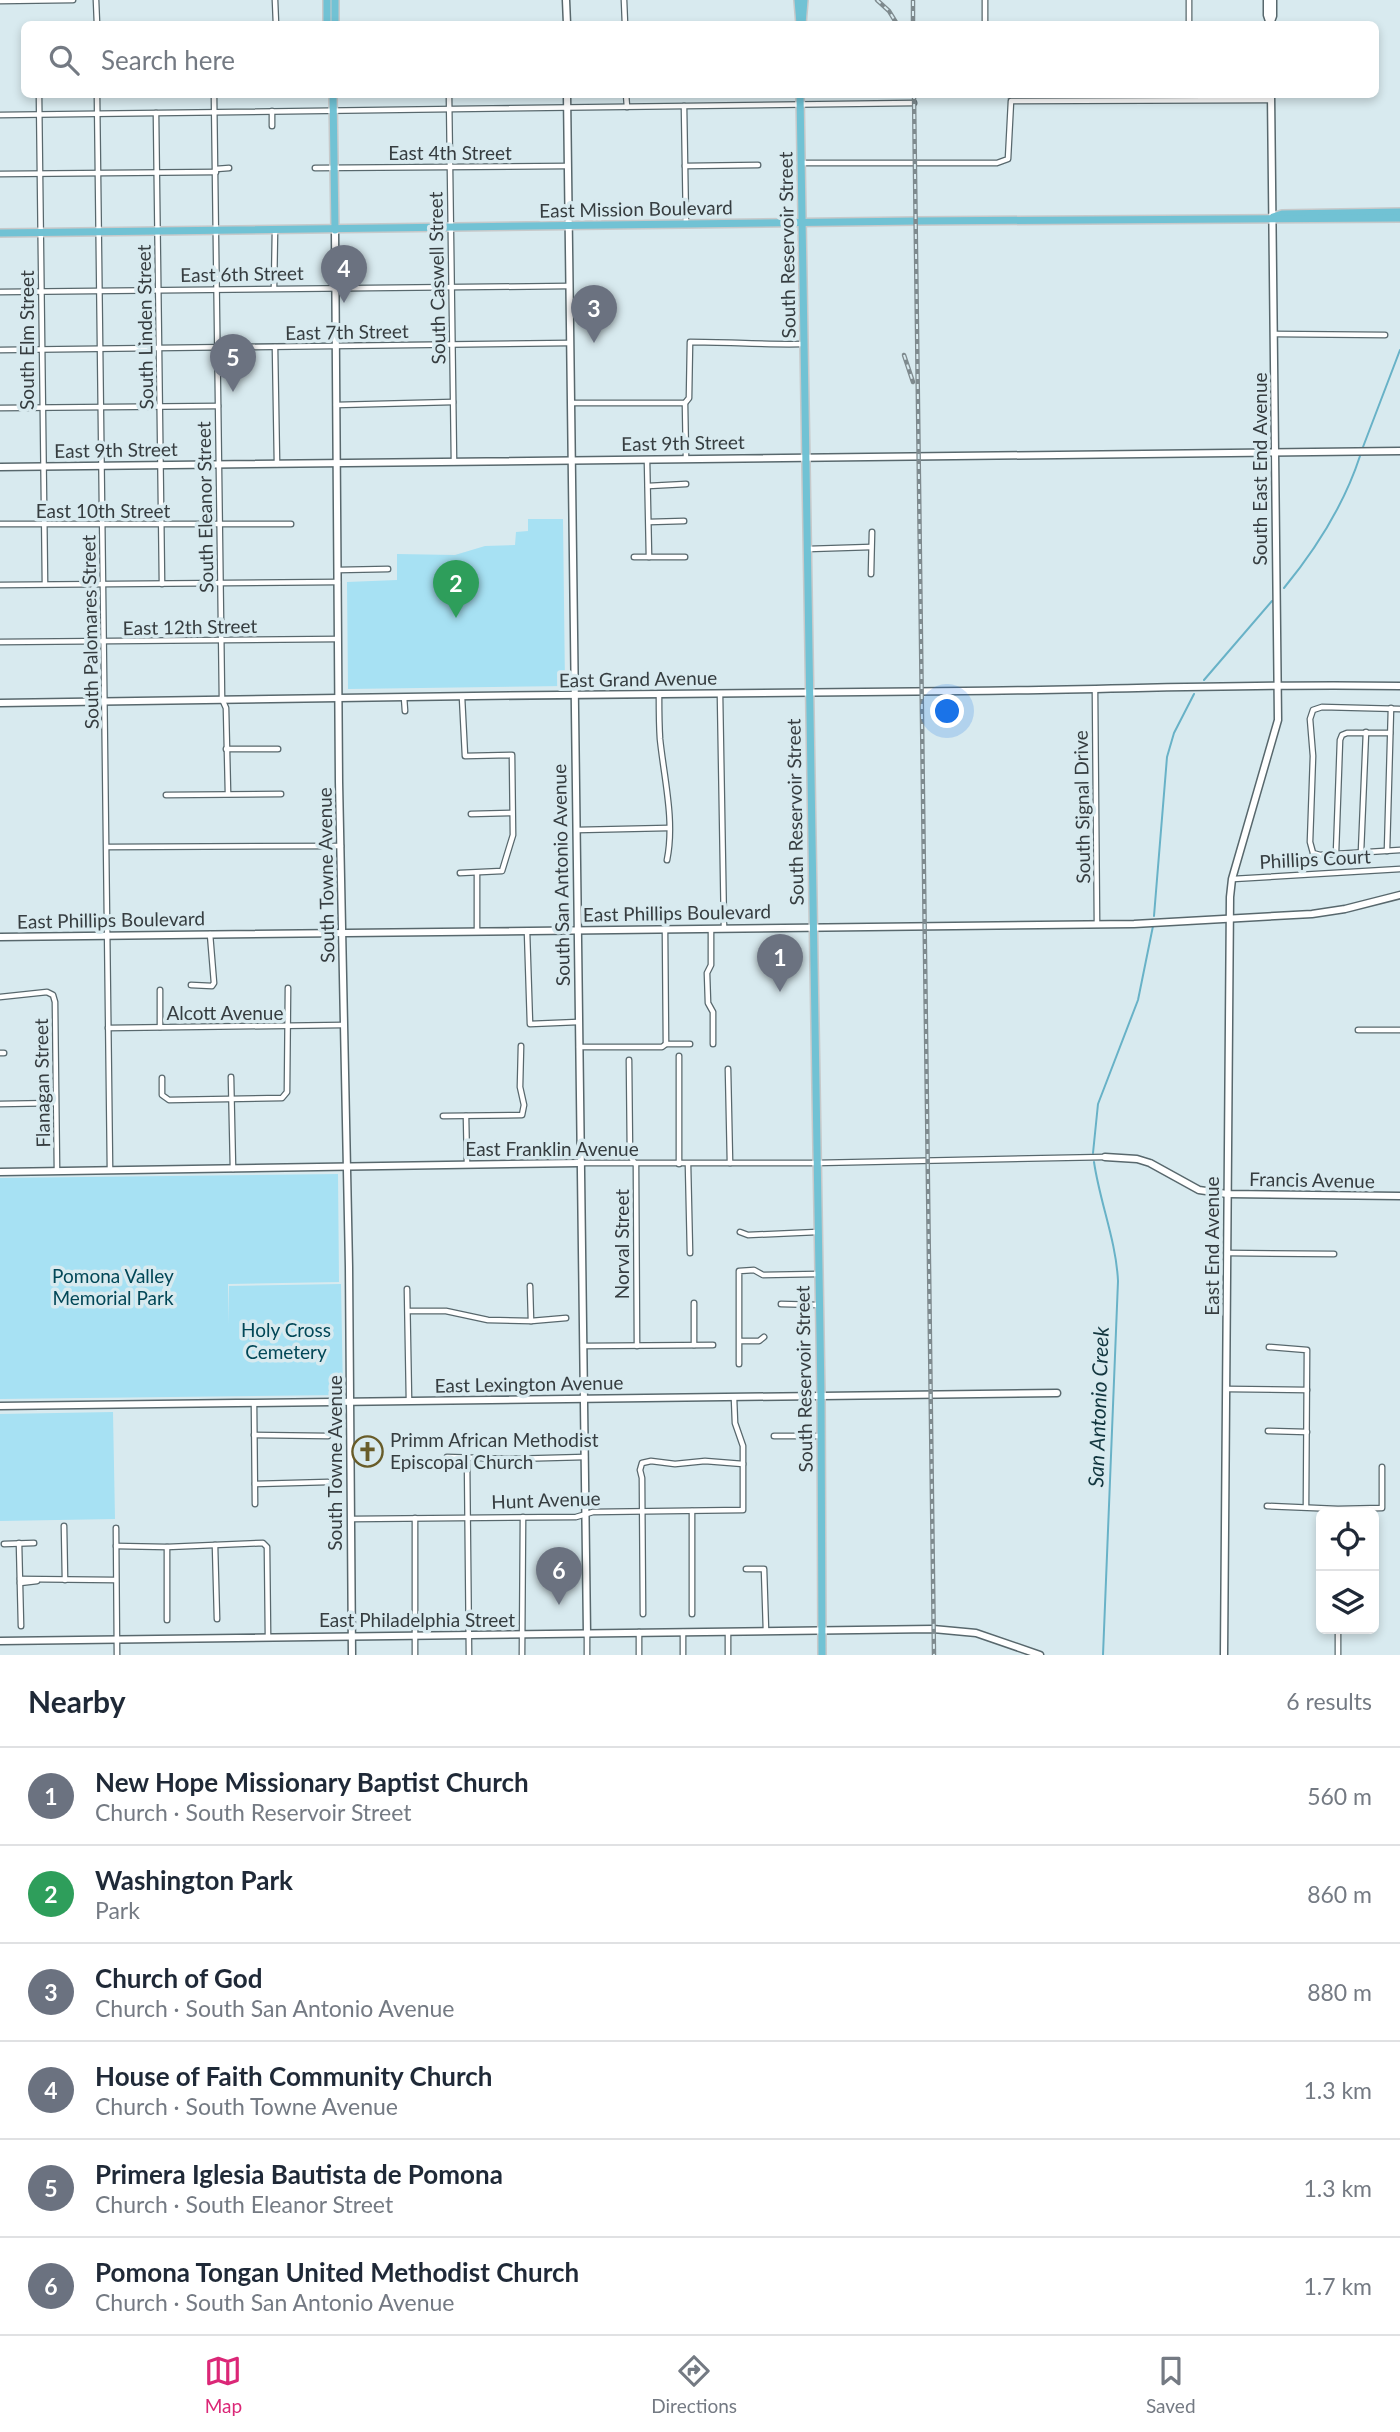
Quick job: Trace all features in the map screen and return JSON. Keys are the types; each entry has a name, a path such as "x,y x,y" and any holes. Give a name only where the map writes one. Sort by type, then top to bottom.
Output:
{"main road":[{"path":"327,0 327,21"},
{"path":"335,0 335,21"},
{"path":"798,0 800,21"},
{"path":"801,21 804,0"},
{"name":"South Towne Avenue","path":"332,98 335,229"},
{"name":"South Reservoir Street","path":"800,98 821,1395 822,1655"},
{"name":"East Mission Boulevard","path":"1272,218 1282,214 1400,212"},
{"name":"East Mission Boulevard","path":"0,233 803,222 1400,218"}],"street":[{"path":"0,1 74,0"},
{"path":"96,0 97,21"},
{"path":"275,0 276,21"},
{"path":"566,0 566,21"},
{"path":"624,0 625,21"},
{"path":"985,0 985,21"},
{"path":"1189,0 1189,21"},
{"path":"1267,0 1269,21"},
{"path":"1271,21 1273,0"},
{"name":"South Elm Street","path":"39,98 45,584"},
{"name":"South Palomares Street","path":"97,98 110,1170"},
{"name":"South Eleanor Street","path":"214,98 222,699 226,708 228,793"},
{"name":"South Caswell Street","path":"450,98 454,462"},
{"name":"South San Antonio Avenue","path":"567,98 587,1655"},
{"path":"626,98 627,107"},
{"path":"802,163 997,163 1008,159 1011,101 1190,98"},
{"name":"South East End Avenue","path":"1242,839 1278,720 1271,98"},
{"path":"0,116 914,103"},
{"path":"684,106 686,224"},
{"path":"272,111 272,126"},
{"name":"South Linden Street","path":"156,113 162,584"},
{"name":"East 4th Street","path":"315,168 567,166"},
{"path":"685,166 758,166"},
{"path":"0,174 156,173 229,169"},
{"path":"274,288 275,229"},
{"name":"South Towne Avenue","path":"335,229 352,1655"},
{"name":"East 6th Street","path":"0,292 568,286"},
{"path":"1275,334 1385,335"},
{"path":"570,402 685,402 690,398 690,342 803,344"},
{"name":"East 7th Street","path":"0,350 569,343"},
{"path":"275,347 277,464"},
{"path":"336,405 453,402"},
{"path":"685,402 686,459"},
{"path":"0,408 218,406"},
{"name":"East 9th Street","path":"0,467 1400,451"},
{"path":"646,460 649,557"},
{"path":"648,486 686,484"},
{"path":"649,522 684,522"},
{"name":"East 10th Street","path":"0,524 290,524"},
{"path":"871,575 872,533"},
{"path":"807,550 871,547"},
{"path":"635,557 685,557"},
{"path":"338,570 388,569"},
{"path":"0,585 338,582"},
{"name":"East 12th Street","path":"0,642 338,639"},
{"name":"East Grand Avenue","path":"0,703 1400,686"},
{"name":"South Signal Drive","path":"1095,690 1097,925"},
{"path":"720,694 724,928"},
{"path":"659,695 660,737 667,788 667,860"},
{"path":"404,697 405,712"},
{"path":"460,873 502,871 513,835 512,755 464,755 462,697"},
{"path":"1400,709 1322,707 1312,710 1310,719 1314,756 1310,842 1313,853 1400,850"},
{"path":"1387,851 1391,708"},
{"path":"1361,852 1366,733"},
{"path":"1336,853 1342,735 1390,733"},
{"path":"226,749 278,749"},
{"path":"1390,769 1400,769"},
{"path":"166,794 281,794"},
{"path":"471,814 512,813"},
{"path":"576,830 668,828"},
{"name":"East End Avenue","path":"1224,1655 1228,1389 1229,920 1232,879 1242,839"},
{"path":"107,847 341,846"},
{"name":"Phillips Court","path":"1232,879 1400,869"},
{"path":"477,873 477,931"},
{"name":"East Phillips Boulevard","path":"0,937 1097,925 1229,920 1345,909 1400,895"},
{"path":"665,929 666,1044"},
{"path":"711,929 711,965 707,974 713,1044"},
{"path":"527,930 530,1024 578,1022"},
{"path":"191,985 212,986 214,983 210,934"},
{"path":"162,1078 162,1095 169,1100 285,1096 288,988"},
{"path":"160,990 160,1027"},
{"name":"Flanagan Street","path":"0,998 47,992 53,995 57,1171"},
{"name":"Alcott Avenue","path":"108,1028 343,1025"},
{"path":"1358,1030 1400,1030"},
{"path":"579,1047 662,1047 666,1044 690,1044"},
{"path":"443,1116 522,1115 524,1105 520,1087 521,1045"},
{"path":"679,1056 679,1164"},
{"name":"Norval Street","path":"629,1060 630,1156 636,1165 637,1346"},
{"path":"728,1069 730,1163"},
{"path":"231,1077 233,1169"},
{"path":"0,1104 55,1103"},
{"path":"466,1116 467,1166"},
{"name":"Francis Avenue","path":"1105,1157 1137,1159 1150,1163 1199,1190 1227,1194 1400,1196"},
{"name":"East Franklin Avenue","path":"0,1172 1105,1157"},
{"path":"688,1164 690,1253"},
{"path":"740,1232 748,1235 817,1232"},
{"path":"1227,1253 1334,1254"},
{"path":"739,1364 738,1271 754,1270 762,1275 818,1274"},
{"path":"530,1286 531,1321"},
{"path":"407,1289 409,1401"},
{"path":"694,1303 694,1345"},
{"path":"781,1304 819,1305"},
{"path":"408,1311 446,1311 488,1320 531,1321 566,1318"},
{"path":"740,1341 758,1341 764,1337"},
{"path":"583,1346 713,1345"},
{"path":"1269,1347 1307,1349 1306,1507"},
{"path":"1228,1389 1307,1390"},
{"name":"East Lexington Avenue","path":"0,1406 1057,1393"},
{"path":"643,1614 642,1463 705,1461 743,1464 743,1446 735,1423 734,1398"},
{"path":"254,1404 256,1504"},
{"path":"1268,1431 1307,1432"},
{"path":"254,1435 328,1436"},
{"path":"774,1436 821,1436"},
{"path":"447,1457 585,1457"},
{"path":"467,1457 469,1655"},
{"name":"Hunt Avenue","path":"352,1519 576,1517 593,1512 743,1510 743,1464"},
{"path":"1379,1508 1382,1508 1382,1467"},
{"path":"255,1484 328,1482"},
{"path":"1267,1506 1316,1508"},
{"path":"692,1511 692,1614"},
{"path":"522,1655 523,1517"},
{"path":"415,1518 415,1655"},
{"path":"64,1526 65,1580"},
{"path":"116,1528 117,1655"},
{"path":"19,1543 21,1626"},
{"path":"4,1544 34,1543"},
{"path":"117,1546 263,1544 267,1547 268,1636"},
{"path":"215,1545 217,1619"},
{"path":"167,1547 167,1620"},
{"path":"746,1569 764,1569 766,1631"},
{"path":"20,1581 116,1580"},
{"name":"East Philadelphia Street","path":"0,1640 954,1630 975,1633 1040,1655"},
{"path":"639,1632 639,1655"},
{"path":"683,1632 683,1655"},
{"path":"728,1632 729,1655"},
{"path":"1338,1634 1338,1655"}],"green space":[{"path":"528,519 563,519 565,686 348,689 347,582 397,580 397,554 455,555 485,546 515,545 516,532 528,531"},
{"name":"Pomona Valley Memorial Park","path":"338,1174 339,1282 228,1284 229,1324 229,1286 341,1284 343,1395 0,1399 0,1178"},
{"path":"113,1412 115,1519 0,1521 0,1414"}],"waterway":[{"name":"San Antonio Creek","path":"1363,447 1400,350"},
{"name":"San Antonio Creek","path":"1284,588 1328,526 1346,492 1360,456"},
{"name":"San Antonio Creek","path":"1204,680 1272,601"},
{"name":"San Antonio Creek","path":"1154,916 1167,757 1174,733 1194,694"},
{"name":"San Antonio Creek","path":"1093,1153 1098,1104 1138,1000 1153,926"},
{"name":"San Antonio Creek","path":"1094,1162 1118,1281 1103,1655"}],"railway":[{"path":"877,0 895,21"},
{"path":"913,1 913,21"},
{"path":"914,98 934,1655"},
{"path":"904,355 913,382"}],"place":[{"name":"House of Faith Community Church","path":"344,303"},
{"name":"Church of God","path":"594,343"},
{"name":"Primera Iglesia Bautista de Pomona","path":"233,392"},
{"name":"Washington Park","path":"456,618"},
{"name":"New Hope Missionary Baptist Church","path":"780,992"},
{"name":"Primm African Methodist Episcopal Church","path":"367,1451"},
{"name":"Pomona Tongan United Methodist Church","path":"559,1605"}],"park label":[{"name":"Holy Cross Cemetery","path":"286,1341"}]}
